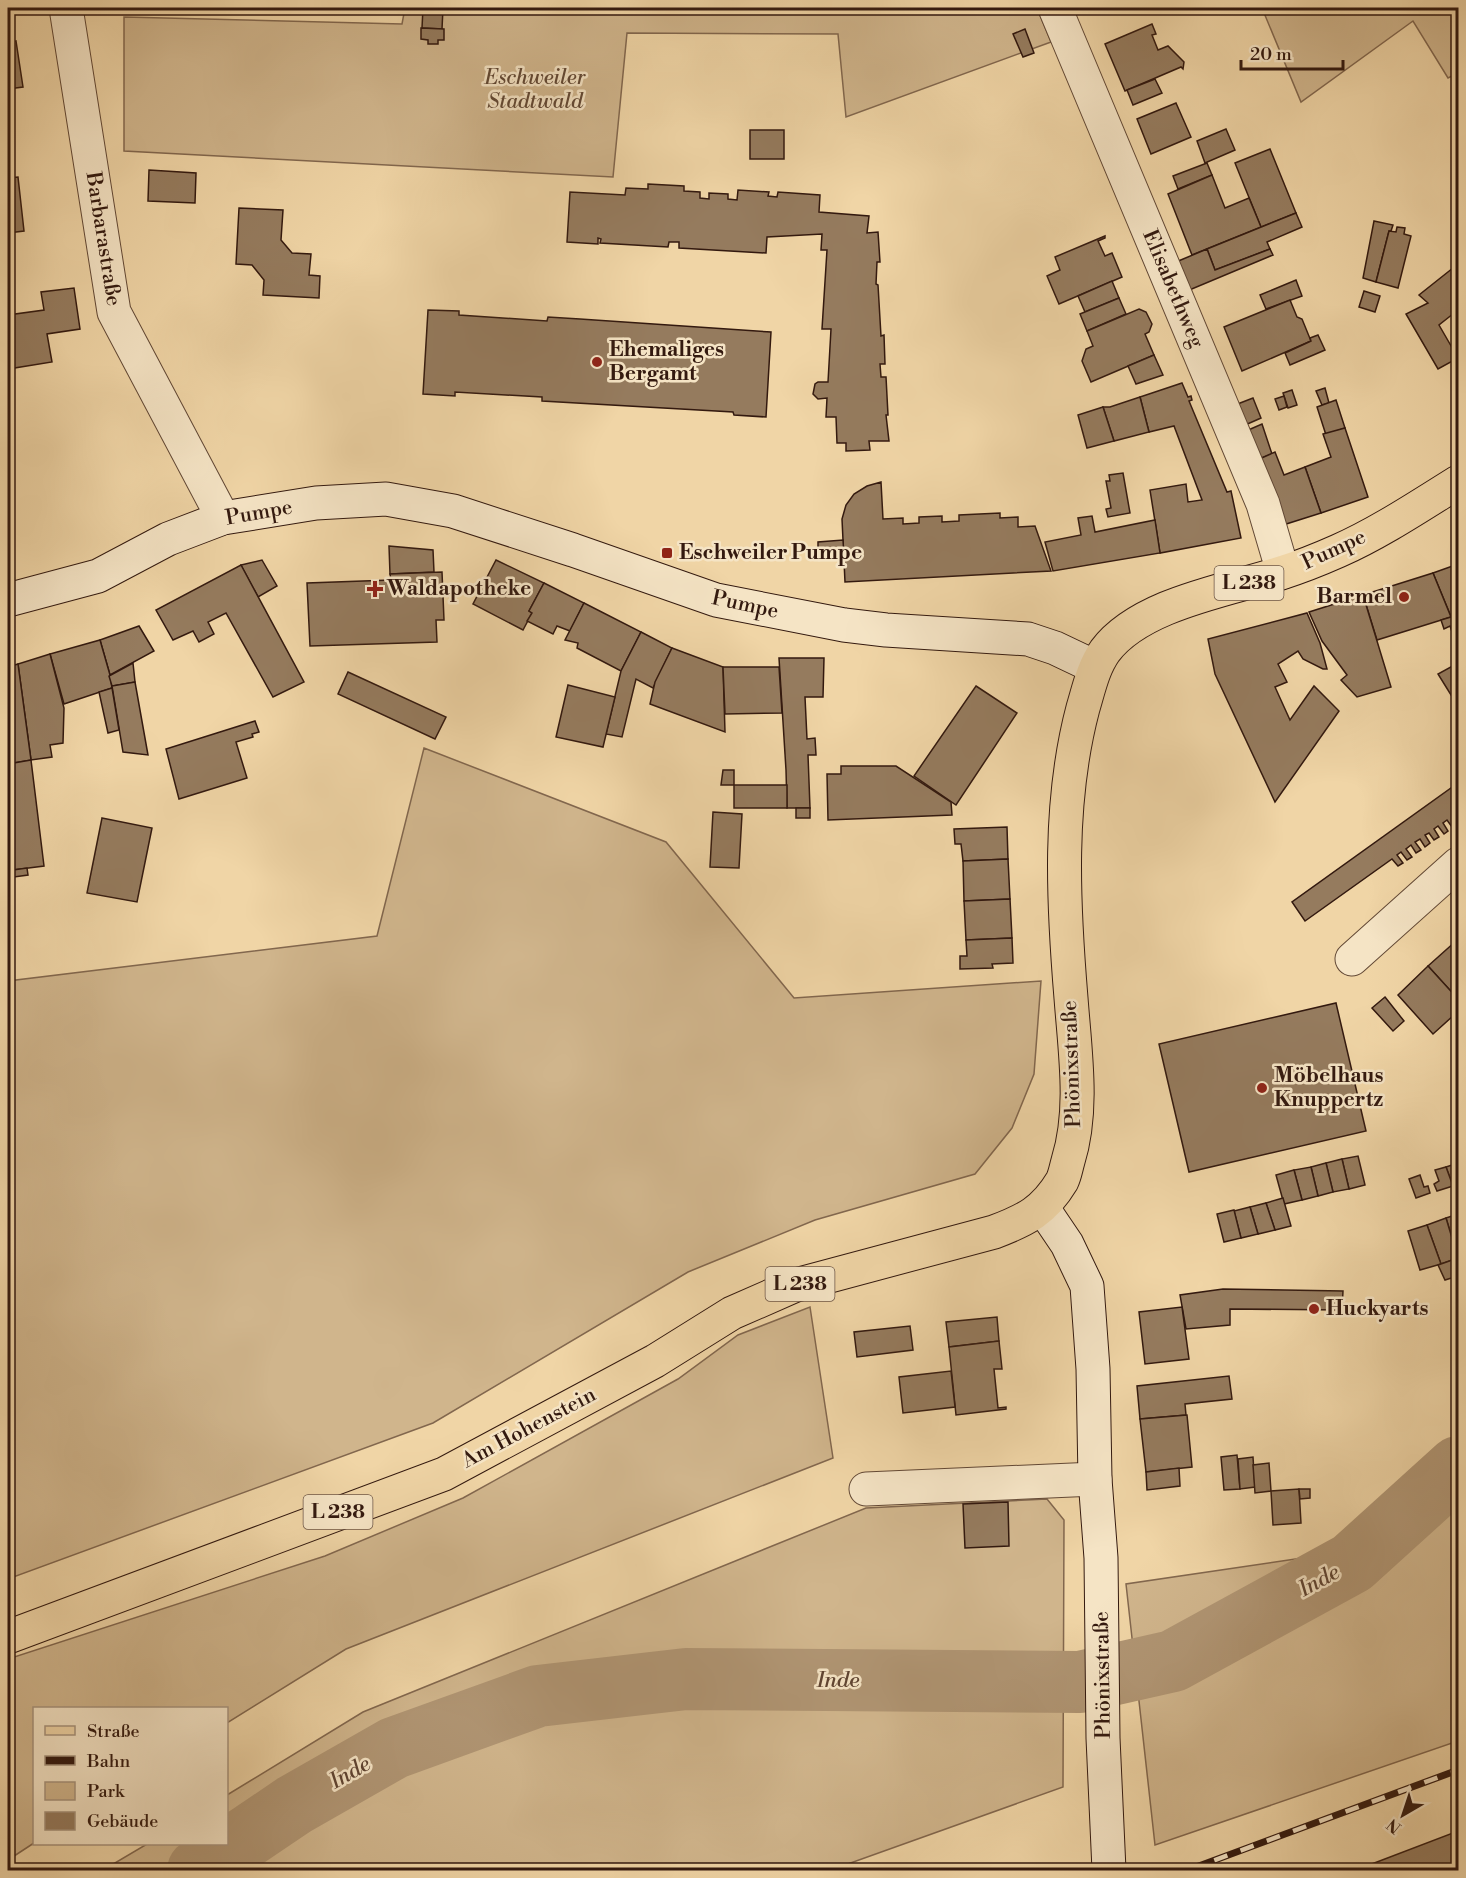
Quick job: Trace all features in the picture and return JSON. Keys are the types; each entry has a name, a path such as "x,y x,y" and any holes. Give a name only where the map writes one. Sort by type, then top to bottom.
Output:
{"main road":[{"name":"Barbarastraße","path":"66,8 114,312 223,518"},
{"name":"Elisabethweg","path":"1056,8 1263,504 1283,572"},
{"name":"Pumpe","path":"8,600 98,576 168,539 223,518 316,503 386,499 453,511 716,600 844,625 1028,639 1055,648 1095,667 1107,649 1124,632 1144,619 1183,602 1283,572 1340,550 1414,510 1458,482"},
{"name":"Phönixstraße","path":"1095,667 1076,739 1068,796 1063,873 1075,1037 1077,1100 1074,1142 1063,1179 1042,1207 1067,1244 1087,1286 1093,1369 1095,1479 1101,1558 1103,1738 1110,1870"},
{"path":"1352,959 1458,864"},
{"name":"Am Hohenstein","path":"8,1637 444,1474 656,1361 732,1313 796,1286 994,1232 1025,1220 1042,1207"},
{"path":"867,1489 1095,1479"}],"green space":[{"name":"Eschweiler Stadtwald","path":"405,8 1037,8 1051,42 846,117 838,34 627,33 613,177 124,151 124,17 402,24"},
{"path":"1262,8 1458,8 1458,73 1448,78 1413,21 1301,102"},
{"path":"424,748 666,842 794,998 1041,981 1034,1074 1012,1128 975,1174 815,1220 688,1272 433,1423 8,1579 8,981 377,936"},
{"path":"810,1307 833,1458 346,1649 228,1722 228,1707 33,1707 33,1844 8,1860 8,1659 325,1556 463,1498 678,1379 738,1335"},
{"path":"1458,1444 1458,1741 1155,1845 1126,1584 1343,1552"},
{"path":"1047,1499 1064,1520 1063,1787 831,1870 103,1870 145,1845 228,1845 228,1794 363,1712 866,1508"}],"building":[{"path":"423,8 443,8 442,29 422,28"},
{"path":"1152,24 1156,34 1152,35 1158,50 1168,46 1184,62 1183,69 1181,67 1125,91 1105,44"},
{"path":"421,28 444,29 444,40 438,40 438,44 428,44 428,40 421,39"},
{"path":"1025,29 1034,53 1023,57 1013,34"},
{"path":"16,41 23,87 8,89 8,43"},
{"path":"1155,79 1162,93 1133,105 1127,90"},
{"path":"1176,103 1191,137 1151,154 1137,119"},
{"path":"1226,129 1235,150 1205,163 1197,141"},
{"path":"750,130 784,130 784,159 750,159"},
{"path":"1270,149 1296,213 1261,227 1235,163"},
{"path":"1207,163 1212,175 1178,189 1173,176"},
{"path":"149,170 196,173 195,203 148,201"},
{"path":"1212,175 1225,208 1249,198 1261,227 1192,255 1168,194"},
{"path":"18,177 24,231 8,233 8,178"},
{"path":"648,184 684,186 684,191 700,192 700,198 709,199 709,193 728,194 728,199 737,200 738,190 769,192 768,196 777,197 778,192 820,195 819,212 869,216 867,233 878,232 880,262 877,262 876,284 878,285 881,336 884,335 885,364 880,364 881,377 886,377 889,441 869,441 870,450 846,451 846,443 837,443 836,417 826,417 827,398 818,399 813,394 815,384 828,382 831,329 822,329 827,250 821,250 822,234 767,237 766,253 679,248 679,242 669,242 668,247 600,243 601,239 598,238 598,244 567,242 570,192 625,195 626,188 648,189"},
{"path":"239,208 283,210 281,240 292,253 311,254 309,275 320,276 319,298 263,295 264,280 252,265 236,264"},
{"path":"1296,213 1302,227 1267,242 1270,249 1215,270 1207,249"},
{"path":"1374,221 1393,225 1389,231 1376,282 1363,278"},
{"path":"1397,227 1405,228 1404,234 1411,236 1398,288 1376,282 1389,231 1396,232"},
{"path":"1105,236 1098,241 1105,256 1112,253 1122,277 1059,304 1047,276 1060,270 1055,257"},
{"path":"1207,249 1215,270 1270,249 1273,255 1187,291 1176,262"},
{"path":"1458,264 1458,310 1439,325 1458,358 1438,369 1406,314 1428,303 1419,295"},
{"path":"1296,280 1302,296 1266,309 1260,295"},
{"path":"1112,281 1119,298 1085,312 1078,296"},
{"path":"74,288 80,329 47,334 52,362 8,369 8,315 44,310 41,292"},
{"path":"1364,291 1380,296 1375,312 1359,307"},
{"path":"1119,298 1126,314 1087,331 1080,314"},
{"path":"1290,300 1297,317 1302,319 1311,341 1242,371 1224,327"},
{"path":"1139,309 1146,312 1152,324 1149,332 1145,334 1154,355 1091,382 1082,361 1086,349 1093,346 1087,331"},
{"name":"Ehemaliges Bergamt","path":"428,310 459,311 459,315 547,321 548,317 771,332 766,417 734,415 733,412 542,401 542,397 455,392 455,396 423,394"},
{"path":"1318,335 1325,350 1290,365 1285,353 1311,341 1310,338"},
{"path":"1154,355 1163,375 1136,384 1128,366"},
{"path":"1182,383 1188,397 1191,396 1192,400 1189,401 1227,492 1231,491 1241,538 1160,553 1150,490 1186,484 1188,502 1202,500 1174,426 1149,432 1140,397"},
{"path":"1325,388 1329,403 1322,405 1316,391"},
{"path":"1292,390 1297,405 1288,408 1283,393"},
{"path":"1284,396 1287,407 1279,410 1275,399"},
{"path":"1140,397 1149,432 1114,441 1103,407 1110,407"},
{"path":"1253,398 1261,418 1243,426 1235,405"},
{"path":"1336,400 1345,428 1326,435 1317,407"},
{"path":"1103,407 1114,441 1087,448 1078,415"},
{"path":"1262,424 1272,454 1257,460 1246,431"},
{"path":"1345,428 1368,497 1321,513 1305,467 1331,457 1323,434"},
{"path":"1275,452 1284,475 1305,467 1321,513 1283,525 1257,460"},
{"path":"1123,473 1130,513 1108,517 1106,509 1111,508 1106,481 1110,481 1109,475"},
{"path":"881,482 883,519 903,518 903,524 919,523 919,517 942,516 942,522 959,521 959,515 1000,513 1000,518 1018,517 1018,527 1035,526 1051,571 845,582 842,519 846,505 854,494 867,486"},
{"path":"1092,516 1095,532 1155,520 1160,553 1053,571 1045,542 1081,535 1078,518"},
{"path":"843,540 844,556 818,557 818,542"},
{"path":"389,546 433,550 434,572 390,574"},
{"path":"262,560 277,586 258,597 241,565"},
{"path":"496,560 544,583 529,611 532,613 523,630 473,604"},
{"path":"1458,564 1458,617 1452,619 1433,573"},
{"path":"241,565 304,682 273,697 226,613 208,622 214,634 199,642 193,631 173,640 156,610"},
{"path":"442,572 444,620 436,620 437,642 310,646 307,583 391,580 390,574"},
{"path":"1433,573 1451,617 1377,640 1363,595"},
{"path":"544,583 584,603 570,631 557,626 553,634 527,621 532,613 529,611"},
{"path":"1363,595 1391,687 1357,697 1341,680 1347,675 1322,641 1309,612"},
{"path":"584,603 641,632 621,671 577,648 578,643 565,640"},
{"path":"1307,613 1320,643 1327,669 1303,659 1298,651 1278,664 1287,682 1275,687 1290,720 1314,686 1339,711 1275,802 1215,674 1208,639"},
{"path":"1451,617 1452,619 1458,617 1458,649 1450,626 1444,629 1441,620"},
{"path":"139,626 154,651 110,675 100,640"},
{"path":"641,632 672,648 653,688 636,679 622,737 606,734 621,671"},
{"path":"100,640 112,688 64,704 50,654"},
{"path":"672,648 723,667 725,732 650,704 655,682"},
{"path":"50,654 64,708 63,743 50,745 52,757 31,760 18,664"},
{"path":"779,658 824,658 823,697 805,697 807,739 815,738 816,755 808,755 810,808 787,808"},
{"path":"133,663 135,682 112,686 109,676"},
{"path":"1458,663 1458,702 1456,703 1438,674"},
{"path":"18,664 31,760 8,764 8,667"},
{"path":"723,667 779,667 782,713 725,714"},
{"path":"348,672 446,717 435,739 338,694"},
{"path":"135,682 148,755 123,752 112,686"},
{"path":"568,685 615,697 603,747 556,737"},
{"path":"976,686 1017,713 956,805 914,776"},
{"path":"112,688 119,730 108,733 99,692"},
{"path":"255,721 259,732 252,734 253,737 236,742 247,778 179,799 166,749"},
{"path":"31,760 44,866 13,870 8,827 8,764"},
{"path":"841,766 896,766 951,802 952,815 828,820 827,774 841,774"},
{"path":"723,770 734,770 734,785 721,785"},
{"path":"1458,783 1458,817 1456,813 1452,816 1458,824 1452,827 1447,820 1443,823 1448,831 1444,834 1438,826 1434,829 1439,837 1434,840 1429,833 1425,835 1430,843 1425,847 1420,839 1415,842 1421,850 1416,853 1411,845 1406,849 1412,857 1407,860 1401,852 1397,855 1403,863 1398,866 1392,859 1305,921 1292,902"},
{"path":"734,785 787,785 787,808 734,808"},
{"path":"796,808 810,808 810,818 796,818"},
{"path":"713,812 742,814 739,868 710,867"},
{"path":"102,818 152,828 137,902 87,893"},
{"path":"1007,827 1008,859 963,861 961,844 955,844 954,829"},
{"path":"1008,859 1010,899 964,901 963,861"},
{"path":"27,868 28,875 14,877 13,870"},
{"path":"1010,899 1012,938 966,940 964,901"},
{"path":"1012,938 1013,963 992,964 993,968 960,969 960,956 967,956 966,940"},
{"path":"1456,941 1458,943 1458,999 1428,966"},
{"path":"1428,966 1458,999 1458,1020 1454,1015 1433,1034 1398,995"},
{"path":"1385,997 1404,1021 1393,1031 1372,1008"},
{"name":"Möbelhaus Knuppertz","path":"1336,1003 1366,1131 1189,1172 1159,1044"},
{"path":"1358,1156 1365,1185 1349,1189 1342,1159"},
{"path":"1342,1159 1349,1189 1333,1192 1326,1163"},
{"path":"1326,1163 1333,1192 1318,1196 1311,1167"},
{"path":"1458,1163 1458,1184 1453,1186 1446,1167"},
{"path":"1311,1167 1318,1196 1302,1200 1294,1170"},
{"path":"1446,1167 1453,1186 1437,1191 1434,1184 1439,1181 1435,1170"},
{"path":"1294,1170 1302,1200 1284,1204 1276,1175"},
{"path":"1420,1175 1424,1187 1428,1186 1430,1193 1416,1198 1409,1179"},
{"path":"1283,1198 1291,1226 1275,1230 1266,1203"},
{"path":"1266,1203 1275,1230 1258,1234 1250,1207"},
{"path":"1250,1207 1258,1234 1241,1238 1234,1211"},
{"path":"1234,1210 1241,1238 1224,1242 1217,1214"},
{"path":"1458,1214 1458,1257 1446,1218"},
{"path":"1446,1218 1458,1258 1441,1264 1427,1225"},
{"path":"1427,1225 1441,1264 1420,1270 1408,1231"},
{"path":"1458,1258 1458,1276 1445,1280 1438,1265"},
{"name":"Huckyarts","path":"1223,1289 1343,1291 1342,1310 1230,1309 1230,1325 1186,1329 1180,1295"},
{"path":"1182,1307 1189,1359 1145,1364 1139,1312"},
{"path":"997,1317 999,1341 949,1347 946,1322"},
{"path":"910,1326 913,1350 857,1357 854,1332"},
{"path":"999,1341 1002,1369 994,1369 998,1408 1006,1407 1006,1409 956,1415 949,1347"},
{"path":"951,1371 955,1407 903,1413 899,1377"},
{"path":"1229,1376 1232,1399 1185,1404 1186,1415 1140,1419 1137,1386"},
{"path":"1187,1415 1192,1467 1146,1472 1140,1419"},
{"path":"1237,1455 1240,1489 1224,1490 1221,1457"},
{"path":"1253,1457 1255,1487 1240,1489 1238,1459"},
{"path":"1269,1463 1271,1491 1255,1493 1253,1465"},
{"path":"1179,1468 1180,1486 1147,1490 1146,1472"},
{"path":"1299,1489 1301,1523 1273,1525 1271,1491"},
{"path":"1299,1489 1310,1489 1310,1498 1300,1499"},
{"path":"1008,1502 1009,1546 965,1548 963,1504"},
{"path":"1458,1831 1458,1870 1356,1870"}],"waterway":[{"name":"Inde","path":"198,1870 294,1805 394,1748 538,1696 686,1679 1080,1682 1173,1661 1352,1563 1458,1467"}],"railway":[{"path":"1188,1870 1458,1770"}],"place":[{"name":"Ehemaliges Bergamt","path":"597,362"},
{"name":"Eschweiler Pumpe","path":"667,553"},
{"name":"Waldapotheke","path":"375,589"},
{"name":"Barmel","path":"1404,597"},
{"name":"Möbelhaus Knuppertz","path":"1262,1088"},
{"name":"Huckyarts","path":"1314,1309"}]}
